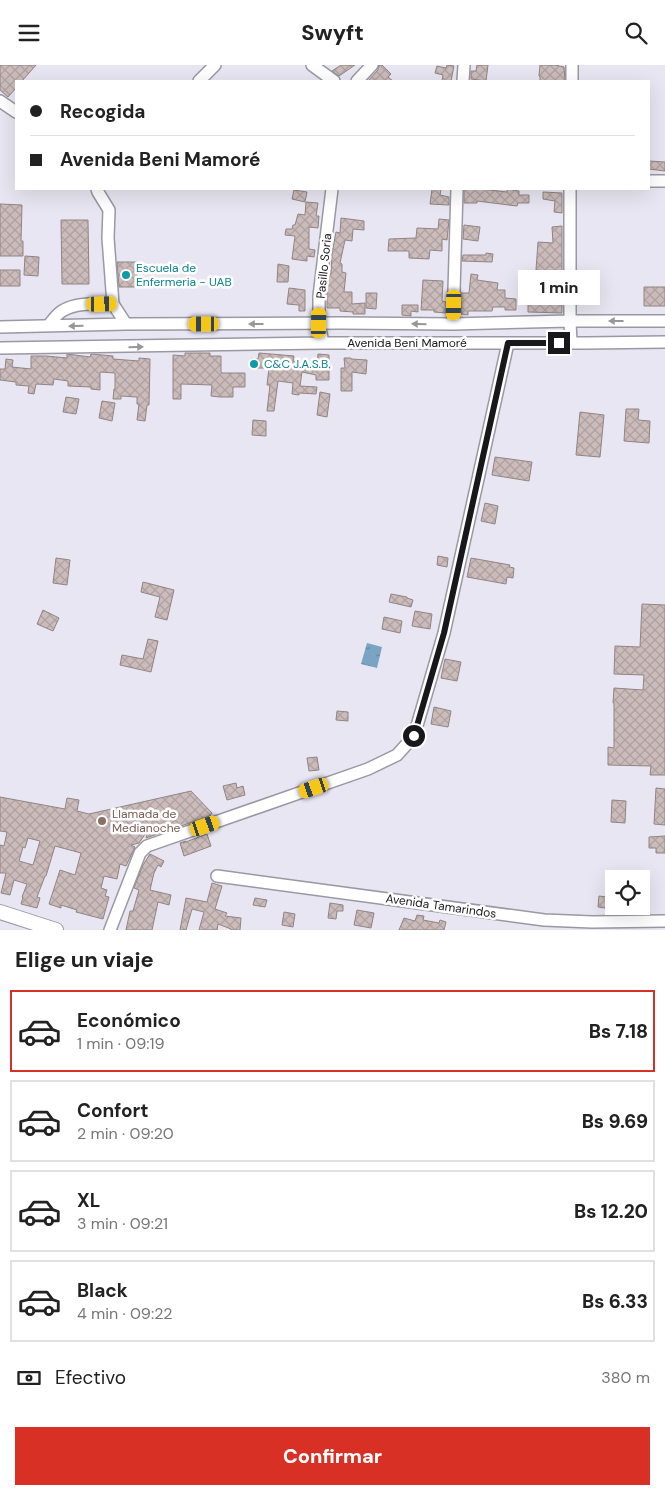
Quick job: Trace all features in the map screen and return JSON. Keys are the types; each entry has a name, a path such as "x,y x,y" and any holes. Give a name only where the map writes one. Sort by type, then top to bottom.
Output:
{"main road":[{"path":"0,912 56,930"},
{"path":"0,922 24,930"}],"street":[{"path":"200,80 215,65"},
{"path":"312,65 333,80"},
{"path":"358,80 372,65"},
{"path":"463,80 464,65"},
{"path":"572,65 572,80"},
{"path":"0,101 15,111"},
{"path":"650,181 665,181"},
{"path":"97,190 109,210 108,238 113,303 126,324"},
{"name":"Pasillo Soria","path":"323,343 319,323 320,296 332,190"},
{"path":"453,324 457,190"},
{"path":"570,190 571,343"},
{"path":"48,326 60,312 72,307 82,304 113,303"},
{"name":"Avenida Beni Mamoré","path":"0,327 126,324 453,324 665,321"},
{"name":"Avenida Beni Mamoré","path":"0,349 323,343 665,342"},
{"path":"110,930 140,853 147,846 368,769 397,755 414,736 444,633 508,343"},
{"name":"Avenida Tamarindos","path":"217,875 543,925 665,921"},
{"path":"592,922 610,930"}],"water":[{"path":"367,643 382,647 377,668 361,664"}],"building":[{"path":"0,65 36,65 23,80 15,80 15,89 8,97 0,90"},
{"path":"341,65 355,65 339,76 332,71"},
{"path":"379,65 382,65 391,74 388,77 392,80 369,80 378,70"},
{"path":"447,65 454,66 451,80 442,80 443,75 435,73 437,66 446,68"},
{"path":"477,65 488,65 486,80 471,79 471,71 476,71"},
{"path":"540,65 564,67 565,80 540,80"},
{"path":"650,161 665,162 665,171 650,169"},
{"path":"294,190 307,192 305,202 292,199"},
{"path":"432,190 441,190 440,195 449,197 449,205 430,204"},
{"path":"464,190 507,192 507,190 513,190 519,191 519,195 529,195 529,203 518,203 517,206 477,201 477,203 464,203"},
{"path":"543,192 562,193 562,213 554,212 555,201 543,199"},
{"path":"306,202 318,203 316,216 319,216 318,228 309,227 309,249 315,250 314,257 307,256 307,261 292,259 295,236 285,235 286,229 292,229 293,225 295,225 298,214 305,215"},
{"path":"0,204 22,205 21,241 23,241 23,256 0,256"},
{"path":"341,218 364,221 364,230 353,229 352,241 345,240 340,263 342,264 342,272 346,273 344,292 352,292 352,304 365,303 365,314 340,311 340,308 327,308 329,273 331,274 332,254 336,232 340,233"},
{"path":"439,219 449,220 447,240 442,239 442,251 430,250 429,259 409,258 409,251 388,251 389,239 416,238 417,228 438,229"},
{"path":"61,220 88,220 89,284 62,284"},
{"path":"464,225 480,227 478,241 463,239"},
{"path":"562,226 562,272 536,270 538,242 553,243 552,227"},
{"path":"486,253 493,254 492,262 462,261 463,255 486,255"},
{"path":"25,256 39,257 38,276 24,275"},
{"name":"Escuela de Enfermeria - UAB","path":"117,262 137,262 137,287 119,287"},
{"path":"278,264 289,266 288,282 277,282"},
{"path":"0,270 20,270 20,286 0,286"},
{"path":"471,274 478,275 477,280 498,283 497,290 505,290 505,298 516,299 516,310 505,310 505,307 493,307 492,311 468,311 468,315 461,314 461,293 469,293"},
{"path":"423,280 443,281 442,301 446,302 446,313 434,312 434,310 421,310"},
{"path":"535,287 562,290 562,313 528,312 528,296 533,296"},
{"path":"644,287 665,287 665,306 644,306"},
{"path":"289,288 305,290 305,311 299,311 299,305 287,304"},
{"path":"366,293 377,293 376,309 366,308"},
{"path":"402,305 418,305 418,312 411,311 411,316 402,315"},
{"path":"185,353 210,353 210,356 221,356 221,372 245,373 245,387 233,387 233,397 220,397 211,396 212,385 181,384 181,399 173,399 173,355 185,356"},
{"path":"259,353 294,356 293,361 317,366 318,354 329,355 329,380 316,380 316,375 302,372 300,386 317,387 316,394 299,393 299,395 292,394 293,383 278,381 274,411 267,411 270,385 267,385 269,368 252,368 251,359 258,359"},
{"path":"67,354 90,357 91,354 113,356 113,359 139,361 139,358 150,359 149,405 147,405 145,421 137,420 139,404 137,404 137,397 121,396 121,399 113,399 115,373 100,372 100,390 91,389 91,387 68,386 68,381 54,379 53,385 36,384 34,394 28,393 29,386 16,385 16,382 0,380 0,369 5,369 6,359 13,360 12,367 31,369 31,356 67,358"},
{"path":"344,358 367,360 366,374 352,372 352,391 341,391 341,368 345,368"},
{"path":"320,392 330,394 327,417 317,415"},
{"path":"66,397 79,399 76,414 63,412"},
{"path":"102,401 115,403 112,421 99,418"},
{"path":"626,409 639,409 638,420 650,421 649,443 624,441"},
{"path":"580,412 604,415 600,457 576,455"},
{"path":"253,420 266,421 266,436 252,435"},
{"path":"495,457 532,462 529,481 492,475"},
{"path":"485,503 498,506 495,524 481,521"},
{"path":"438,556 448,558 447,567 437,565"},
{"path":"56,558 70,560 67,585 53,583"},
{"path":"471,558 510,565 509,567 514,568 513,578 507,577 506,584 467,577"},
{"path":"143,582 174,590 167,620 155,617 160,597 141,592"},
{"path":"391,594 413,600 411,607 389,602"},
{"path":"642,604 665,605 665,775 650,775 651,766 608,765 608,747 614,748 614,688 643,690 644,675 614,674 615,646 640,647"},
{"path":"43,610 59,618 53,631 37,624"},
{"path":"415,611 432,614 430,629 412,626"},
{"path":"384,617 402,621 400,633 382,629"},
{"path":"148,639 158,641 151,672 120,665 122,655 143,659"},
{"path":"445,659 461,662 457,681 441,678"},
{"path":"434,707 451,711 448,727 431,724"},
{"path":"337,711 348,712 348,721 336,720"},
{"path":"317,757 319,770 309,771 307,758"},
{"path":"236,783 237,788 243,786 245,795 227,800 223,786"},
{"path":"656,788 665,789 665,825 654,824"},
{"name":"Llamada de Medianoche","path":"191,791 212,813 210,816 146,838 148,830 139,843 131,845 135,847 126,866 120,864 117,879 104,876 101,888 107,890 105,896 109,897 103,919 76,912 77,910 61,905 61,908 49,904 60,870 75,875 81,853 55,846 37,897 40,898 37,908 21,904 27,884 14,880 10,895 1,893 6,873 0,873 0,845 4,846 7,832 0,831 0,797 65,809 67,798 79,800 77,811 89,814","holes":["28,838 40,841 33,865 19,861"]},
{"path":"612,800 626,801 625,823 611,822"},
{"path":"207,834 211,846 184,856 180,843"},
{"path":"665,836 665,853 656,853 656,848 649,848 649,837"},
{"path":"150,854 164,861 161,867 158,865 154,873 150,890 171,895 169,905 158,902 152,930 126,930 130,911 133,911 139,890 134,888 143,865"},
{"path":"212,883 222,886 215,909 227,913 225,916 241,918 240,930 231,930 218,924 217,930 199,930 204,912 192,909 186,930 180,930 186,898 207,902"},
{"path":"599,896 605,897 605,908 598,907"},
{"path":"255,898 267,900 265,907 253,905"},
{"path":"330,903 343,905 343,911 337,911 336,919 328,918"},
{"path":"357,910 374,913 371,928 354,925"},
{"path":"284,912 295,914 293,927 282,925"},
{"path":"417,915 424,916 423,920 439,923 440,920 446,922 444,930 399,930 404,918 415,921"}],"place":[{"name":"Escuela de Enfermeria - UAB","path":"126,275"},
{"name":"C&C J.A.S.B.","path":"254,364"},
{"name":"Llamada de Medianoche","path":"102,821"}],"route":[{"path":"414,736 444,633 508,343 559,343"}]}
